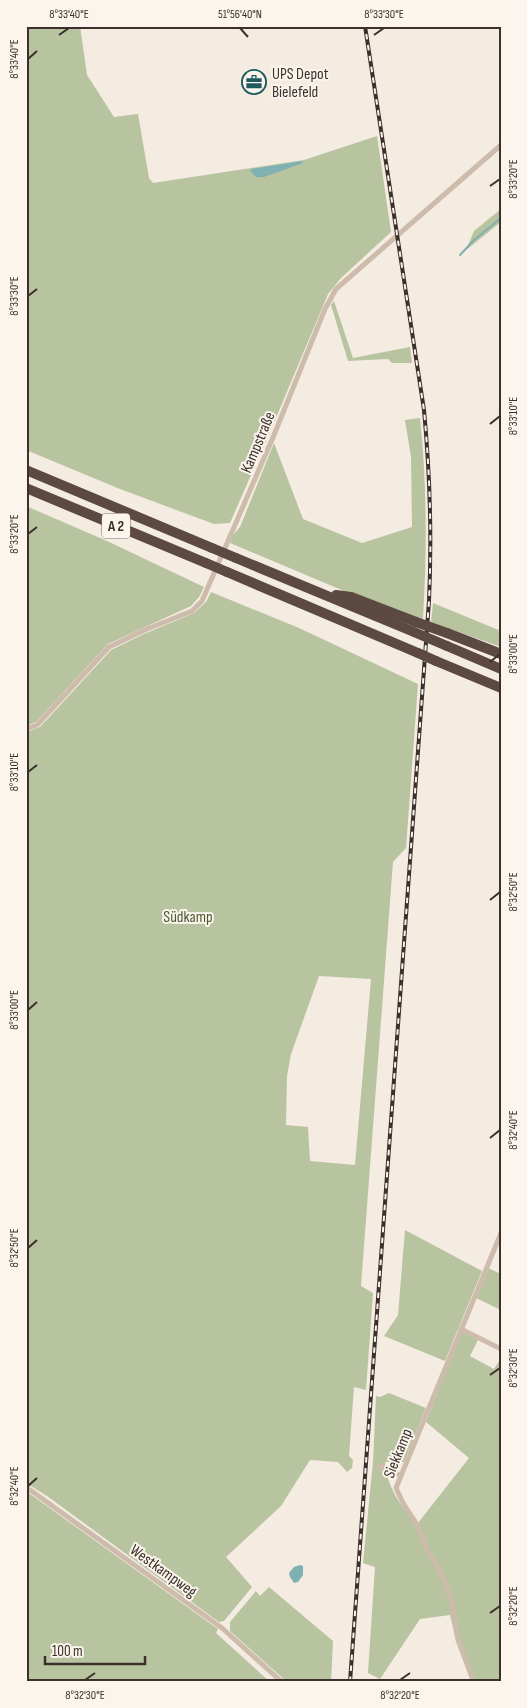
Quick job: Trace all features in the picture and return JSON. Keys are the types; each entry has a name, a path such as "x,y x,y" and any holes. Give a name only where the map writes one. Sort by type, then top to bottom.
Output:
{"highway":[{"name":"A 2","path":"26,470 322,593 415,627 446,646 501,669"},
{"name":"A 2","path":"26,488 501,688"},
{"path":"415,627 447,632 501,654"},
{"path":"484,681 495,693 501,695"}],"street":[{"name":"Kampstraße","path":"26,729 37,724 109,647 192,611 202,601 274,435 325,309 336,289 501,145"},
{"name":"Siekkamp","path":"474,1682 458,1640 452,1603 442,1574 428,1552 416,1523 396,1488 501,1233"},
{"path":"461,1329 501,1349"},
{"path":"379,1466 400,1475"},
{"name":"Westkampweg","path":"26,1487 222,1628 282,1682"}],"green space":[{"path":"26,26 80,26 87,75 114,117 138,114 149,178 153,183 304,160 377,136 391,232 341,278 328,294 230,523 214,524 120,489 26,450"},
{"path":"501,209 501,222 466,250 474,231"},
{"path":"334,301 353,358 410,347 412,363 392,363 388,359 348,361 331,305"},
{"path":"420,418 426,518 423,619 377,605 230,543 233,535 240,527 274,443 303,519 362,543 412,527 411,457 405,420"},
{"path":"26,506 107,541 204,587 199,597 191,606 108,644 36,722 26,726"},
{"name":"Südkamp","path":"211,592 299,628 418,684 406,848 393,862 361,1286 373,1293 366,1390 354,1387 349,1456 353,1460 352,1468 347,1472 338,1462 310,1460 281,1506 226,1557 252,1587 224,1621 219,1622 47,1496 26,1483 26,732 40,727 111,650 194,613 206,602","holes":["319,976 371,979 355,1165 310,1161 308,1127 286,1125 287,1076 291,1054"]},
{"path":"433,603 501,631 501,647 431,622"},
{"path":"405,1230 482,1271 445,1361 384,1336 398,1315"},
{"path":"488,1268 501,1274 501,1310 476,1298"},
{"path":"462,1332 478,1340 470,1356 494,1369 501,1358 501,1682 471,1682 455,1636 450,1615 420,1619 380,1679 368,1673 375,1567 363,1563 373,1462 376,1396 380,1397 389,1393 426,1408 404,1462 385,1462 390,1485 405,1510 418,1523 469,1458 426,1422"},
{"path":"26,1491 218,1629 216,1633 270,1682 26,1682"},
{"path":"269,1587 333,1641 331,1682 287,1682 230,1631 230,1622 256,1591 260,1596"}],"water":[{"path":"302,161 303,163 264,177 256,177 250,171 252,169"},
{"path":"303,1566 303,1575 298,1582 294,1583 289,1573 294,1567"}],"waterway":[{"path":"460,255 474,240 501,218"}],"railway":[{"path":"350,1682 429,601 430,553 429,481 424,410 365,26"}],"place":[{"name":"UPS Depot Bielefeld","path":"254,82"}]}
